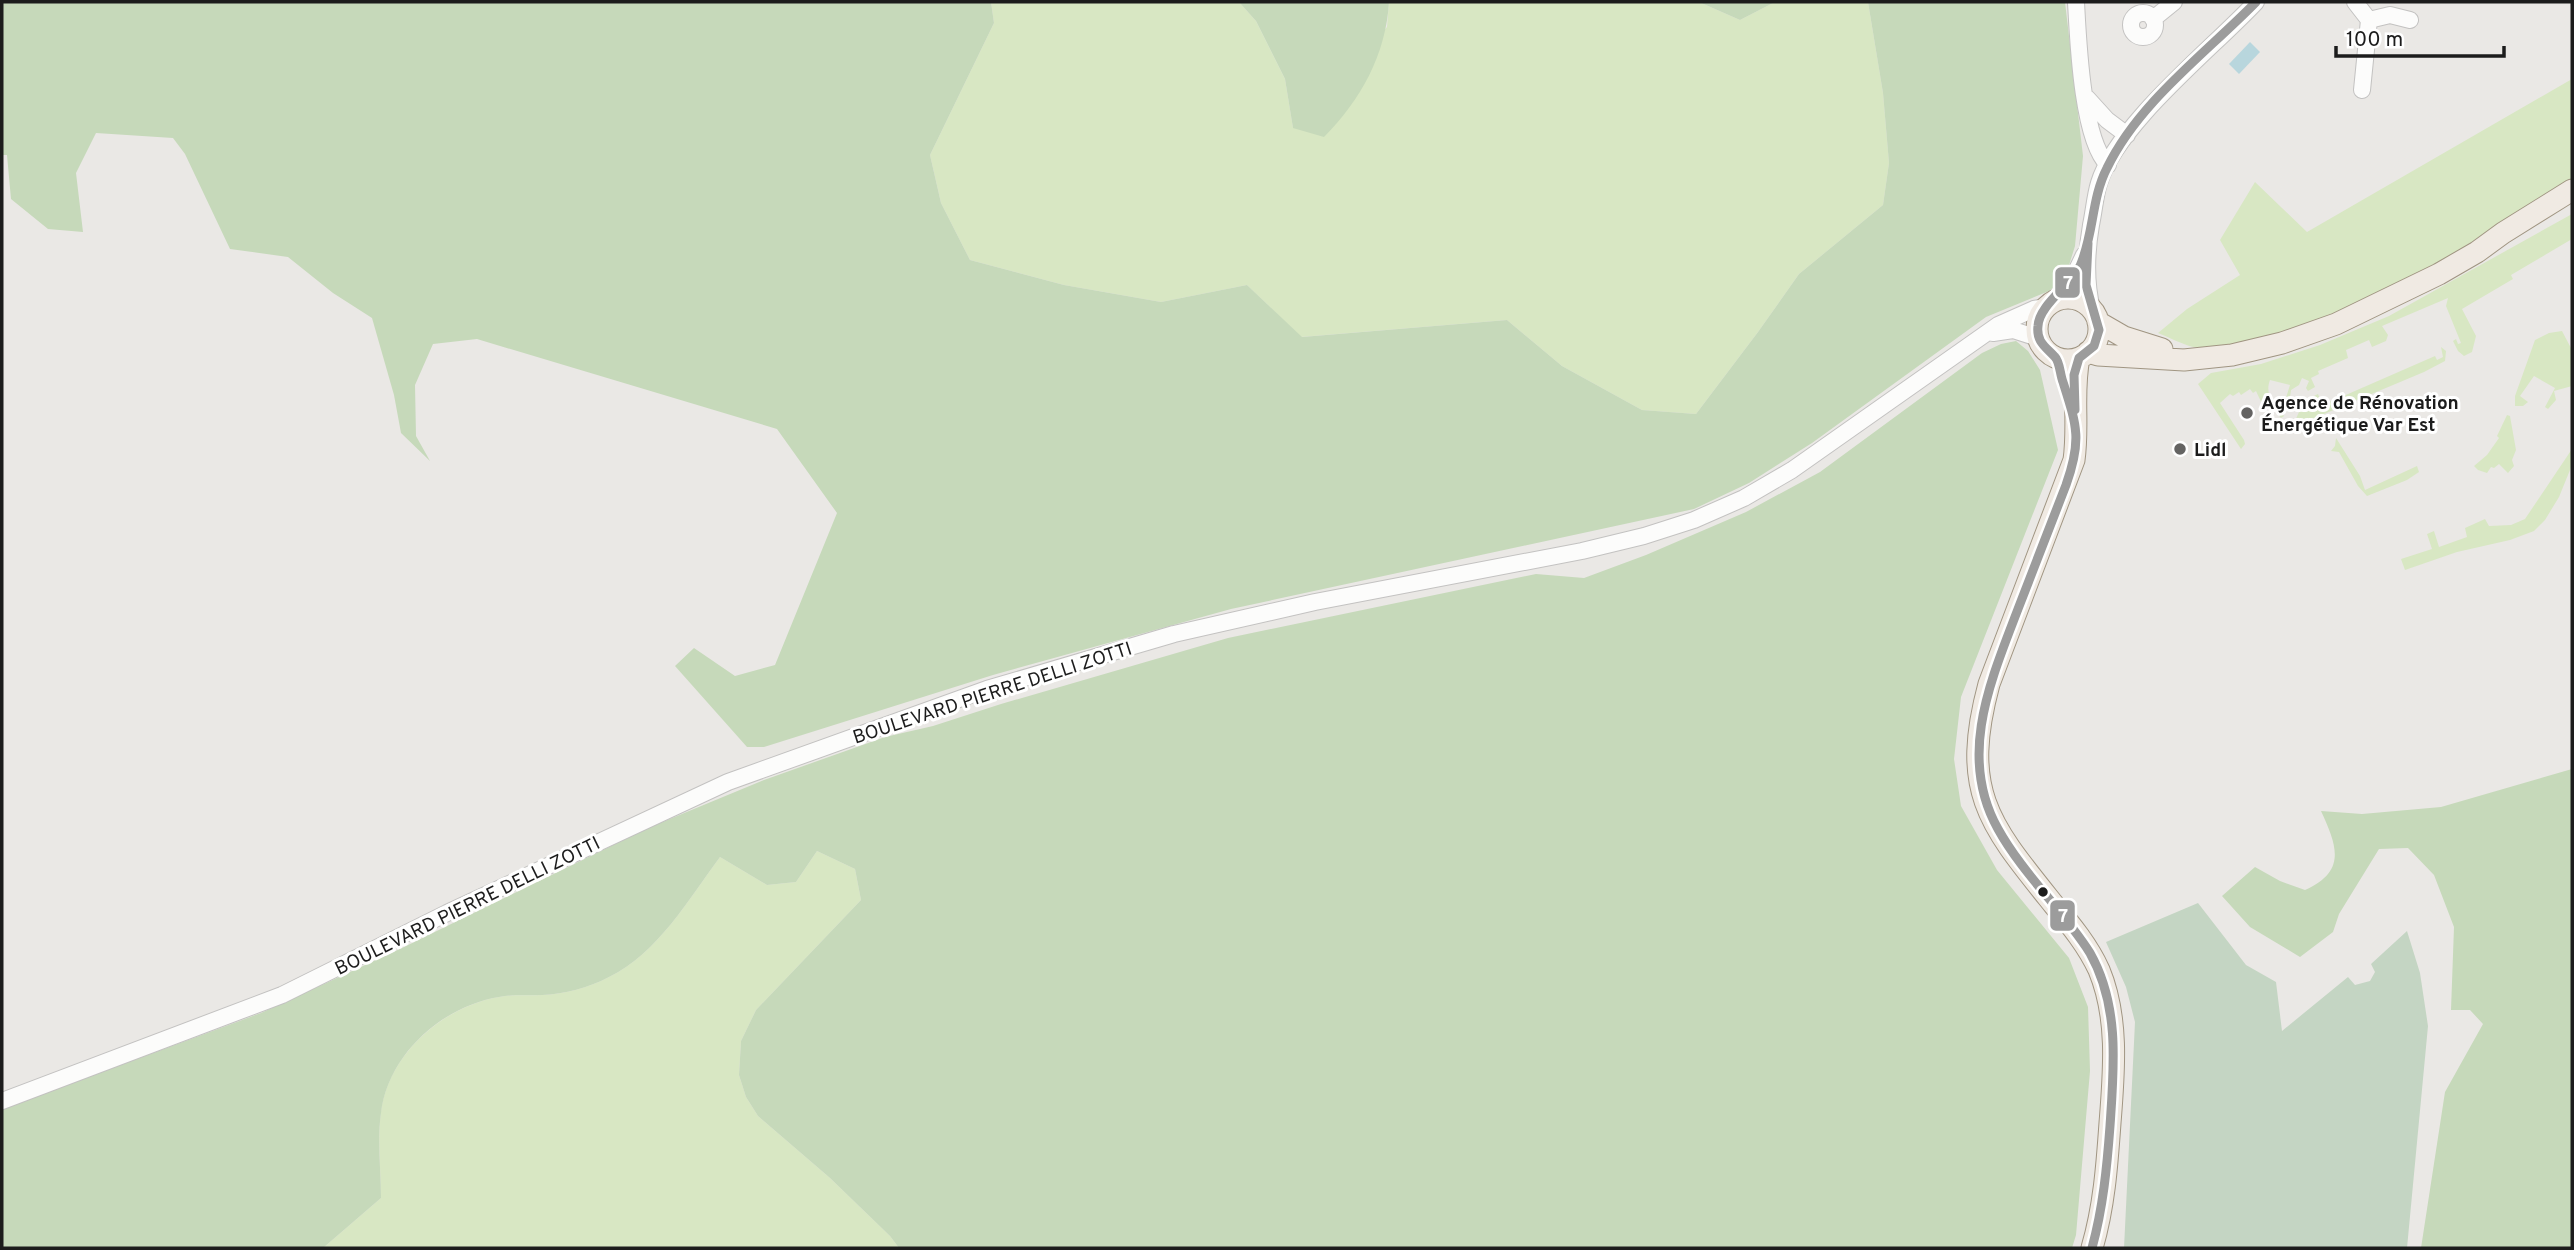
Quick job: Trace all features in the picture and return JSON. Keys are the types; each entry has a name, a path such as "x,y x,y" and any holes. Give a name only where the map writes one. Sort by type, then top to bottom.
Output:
{"main road":[{"path":"2209,357 2164,350 2124,337 2095,316 2084,302 2074,298 2064,298 2050,304 2038,321 2038,338 2045,350 2075,356 2184,360 2232,355 2336,324 2399,295 2477,252 2572,190"},
{"path":"2477,252 2508,240 2572,202"},
{"path":"2092,1248 2106,1182 2112,1096 2113,1040 2107,993 2080,937 2019,862 2001,835 1986,806 1978,775 1976,748 1989,684 2074,460 2077,441 2075,356 2097,338 2095,316"}],"street":[{"path":"2076,2 2081,69 2090,126 2100,157 2108,164"},
{"path":"2153,19 2174,2"},
{"path":"2095,316 2086,285 2087,247 2099,182 2108,164 2148,110 2256,2"},
{"path":"2355,2 2369,20 2362,90"},
{"path":"2369,20 2390,15 2410,20"},
{"path":"2087,98 2107,120 2127,135"},
{"path":"2050,304 2073,278 2087,247"},
{"name":"BOULEVARD PIERRE DELLI ZOTTI","path":"2,1101 282,995 447,913 729,782 963,698 1174,634 1329,599 1582,551 1694,520 1744,498 1793,470 1987,334 2014,317 2050,304"},
{"path":"1987,334 2013,330 2038,338"}],"green space":[{"path":"2,2 991,2 994,23 930,155 941,203 970,260 1064,285 1161,302 1247,285 1302,337 1507,320 1562,366 1642,410 1696,414 1799,274 1883,205 1889,163 1883,93 1868,2 2065,2 2083,156 2075,246 2065,278 2049,291 1986,317 1812,443 1749,483 1694,509 1231,609 993,675 764,747 747,747 675,666 694,648 735,676 775,665 837,513 777,429 477,339 433,344 415,385 416,436 430,461 401,433 394,395 372,318 333,293 288,257 230,249 185,154 173,138 96,133 76,173 83,232 48,229 11,199 7,155 2,155"},
{"path":"991,2 1239,2 1256,21 1285,79 1293,128 1387,27 1389,2 1699,2 1740,20 1775,2 1868,2 1883,93 1889,163 1883,205 1799,274 1696,414 1642,410 1562,366 1507,320 1301,337 1247,285 1161,302 1064,285 970,260 941,203 930,155 994,23"},
{"path":"1239,2 1389,2 1383,40 1369,75 1349,108 1324,137 1293,128 1285,79 1256,21"},
{"path":"1699,2 1775,2 1740,20"},
{"path":"2572,79 2572,182 2456,255 2375,298 2290,331 2206,348 2189,346 2158,333 2187,309 2240,275 2220,240 2255,182 2307,232"},
{"path":"2572,214 2572,239 2511,275 2513,279 2462,309 2476,336 2472,352 2464,356 2453,341 2456,339 2458,344 2461,343 2446,306 2448,298 2382,326 2388,335 2386,341 2372,347 2369,340 2346,350 2348,358 2318,371 2319,374 2311,378 2315,387 2308,391 2306,388 2309,381 2302,378 2299,385 2291,390 2289,404 2285,401 2290,385 2270,380 2269,395 2284,416 2281,418 2269,403 2263,406 2256,391 2253,393 2250,389 2241,395 2239,392 2233,396 2230,394 2220,403 2244,440 2245,444 2241,449 2198,384 2211,373 2261,364 2320,345 2389,316"},
{"path":"2562,331 2572,350 2572,386 2554,391 2556,400 2548,409 2545,407 2555,388 2534,376 2520,396 2528,402 2523,406 2515,406 2515,396 2535,340 2549,333"},
{"path":"2016,341 2028,351 2040,370 2058,450 1961,697 1954,759 1961,806 1997,870 2069,958 2088,1007 2090,1071 2076,1235 2072,1248 899,1248 830,1178 758,1116 746,1097 739,1075 741,1041 756,1010 861,900 855,869 817,851 796,882 767,885 720,857 671,924 627,967 576,990 505,996 478,1002 439,1022 407,1053 386,1091 379,1134 381,1198 323,1248 2,1248 2,1109 261,1013 402,948 648,828 764,780 885,737 933,726 1228,638 1536,574 1584,578 1646,555 1746,512 1820,472 1982,353 2001,344"},
{"path":"2441,347 2446,351 2445,361 2424,372 2312,419 2300,428 2294,424 2303,406 2318,394 2322,404 2332,401 2435,356 2437,360 2443,357"},
{"path":"2507,415 2510,416 2516,450 2512,460 2514,466 2508,473 2499,464 2491,467 2487,473 2478,470 2474,466 2487,455 2499,438 2497,436"},
{"path":"2336,438 2360,476 2365,490 2417,466 2419,472 2407,480 2367,496 2358,486 2339,452 2331,451"},
{"path":"2572,449 2572,465 2559,497 2545,520 2534,531 2510,540 2457,552 2405,570 2401,559 2432,549 2427,534 2434,531 2439,547 2467,537 2465,528 2485,519 2489,526 2511,525 2525,519"},
{"path":"2572,769 2572,1248 2421,1248 2445,1092 2483,1024 2470,1010 2451,1010 2454,927 2434,875 2408,848 2379,849 2339,914 2333,932 2300,957 2250,927 2222,896 2255,867 2280,881 2305,890 2318,883 2333,866 2335,856 2331,835 2321,811 2362,814 2441,807"},
{"path":"817,851 855,869 861,900 756,1010 741,1041 739,1075 746,1097 758,1116 830,1178 899,1248 323,1248 381,1198 379,1133 386,1091 407,1052 439,1022 478,1002 505,996 576,990 627,967 671,924 720,857 767,885 796,882"},
{"path":"2198,903 2246,965 2276,982 2282,1031 2348,977 2355,985 2370,981 2375,972 2371,964 2407,931 2420,973 2428,1026 2407,1248 2124,1248 2135,1022 2126,987 2106,942"}],"water":[{"path":"2250,42 2260,52 2239,74 2229,64"}],"transit line":[{"name":"7","path":"2092,1248 2104,1187 2109,1141 2113,1082 2111,1015 2100,973 2090,953 2019,861 1998,829 1986,802 1980,774 1982,718 1998,663 2066,485 2076,444 2072,410 2058,362 2042,344 2039,336 2040,318 2080,266 2102,180 2120,144 2174,80 2256,2"},
{"name":"7","path":"2075,410 2074,375 2079,358 2094,346 2099,330 2086,285 2088,243"}],"place":[{"name":"Agence de Rénovation Énergétique Var Est","path":"2247,413"},
{"name":"Lidl","path":"2180,449"}]}
